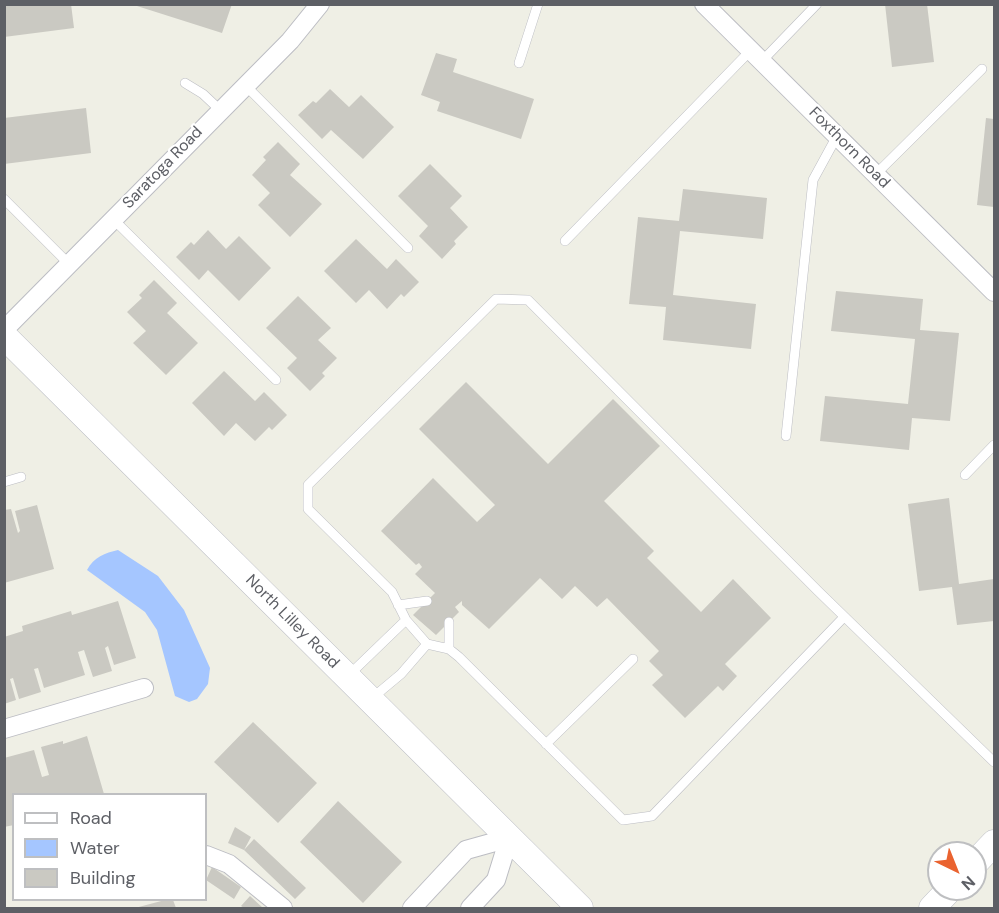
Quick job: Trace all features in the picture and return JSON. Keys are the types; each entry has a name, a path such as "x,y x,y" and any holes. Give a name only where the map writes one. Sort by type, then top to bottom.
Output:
{"street":[{"name":"Saratoga Road","path":"4,330 290,41 320,4"},
{"name":"Foxthorn Road","path":"704,4 994,292"},
{"name":"North Lilley Road","path":"4,336 580,909"},
{"path":"4,729 144,688"},
{"path":"412,909 466,850 509,838"},
{"path":"470,909 496,880 509,838"},
{"path":"207,855 229,864 283,909"}],"lane":[{"path":"519,63 538,4"},
{"path":"565,241 756,56 817,4"},
{"path":"876,174 982,69"},
{"path":"185,83 203,94 220,110"},
{"path":"245,86 408,248"},
{"path":"786,436 813,180 837,136"},
{"path":"4,199 69,264"},
{"path":"113,219 276,380"},
{"path":"844,617 652,816 623,820 449,649 427,644 406,620 392,592 308,509 308,485 496,299 528,300 844,617 994,762"},
{"path":"965,475 994,445"},
{"path":"4,482 21,477"},
{"path":"398,605 427,601"},
{"path":"347,677 406,620"},
{"path":"449,622 449,649"},
{"path":"371,700 401,674 427,644"},
{"path":"546,744 633,659"}],"water":[{"path":"118,550 158,576 184,610 210,668 208,684 197,699 189,702 175,696 157,630 145,612 87,570 100,556"}],"building":[{"path":"4,4 71,4 74,28 4,37"},
{"path":"138,4 232,4 222,33 137,6"},
{"path":"885,4 927,4 934,62 892,67"},
{"path":"436,53 457,59 453,72 534,99 521,139 437,111 440,102 421,95"},
{"path":"330,89 349,107 361,95 394,127 363,159 331,130 322,139 298,115 313,101 316,103"},
{"path":"86,108 91,153 4,164 4,118"},
{"path":"986,118 994,119 994,207 977,205"},
{"path":"278,142 300,164 290,175 322,204 290,237 258,205 270,193 252,175 266,160 263,157"},
{"path":"430,164 462,196 450,208 468,227 454,241 456,244 442,259 419,236 428,226 398,196"},
{"path":"683,189 767,198 763,239 680,231 673,295 756,304 751,349 663,340 666,307 629,304 638,217 679,221"},
{"path":"208,230 226,249 239,236 271,268 239,301 208,270 199,280 176,257 191,242 194,245"},
{"path":"356,239 387,269 396,259 419,282 404,297 401,294 387,309 369,290 356,303 324,271"},
{"path":"154,280 177,303 167,313 198,343 166,375 133,343 146,331 127,312 142,298 139,295"},
{"path":"836,291 923,299 920,330 959,333 950,421 912,418 909,450 820,441 825,396 908,404 915,339 831,331"},
{"path":"298,296 331,328 318,340 337,358 322,373 325,376 310,391 287,368 297,358 266,328"},
{"path":"224,371 255,401 264,392 287,415 272,430 269,427 255,441 236,423 224,436 192,403"},
{"path":"466,382 548,464 613,399 660,446 604,501 654,551 647,558 701,612 733,579 771,618 725,664 737,676 723,691 718,686 685,718 652,685 663,675 649,661 659,651 607,598 597,607 575,586 562,599 540,578 489,629 462,605 462,601 455,607 459,612 436,635 413,615 435,593 415,574 422,567 419,563 416,565 381,531 433,478 477,522 495,505 419,429"},
{"path":"949,498 959,584 994,579 994,621 957,625 952,587 919,591 908,504"},
{"path":"37,505 54,569 4,583 4,510 11,509 18,533 20,531 15,511"},
{"path":"118,601 136,658 114,665 108,646 105,648 112,671 93,677 84,650 78,652 85,675 44,688 38,668 34,669 41,692 19,699 13,678 10,679 16,700 4,704 4,637 23,631 22,626 71,611 72,615"},
{"path":"253,722 317,783 278,823 214,762"},
{"path":"87,736 104,793 12,793 12,825 4,827 4,758 34,750 42,777 49,775 41,747 63,741 63,744"},
{"path":"338,801 402,862 363,903 300,842"},
{"path":"235,827 251,837 244,850 228,843"},
{"path":"254,839 306,888 295,899 244,850"},
{"path":"212,867 241,887 234,899 207,881"},
{"path":"250,896 263,908 241,906"},
{"path":"161,901 173,901 176,908 135,908"}]}
